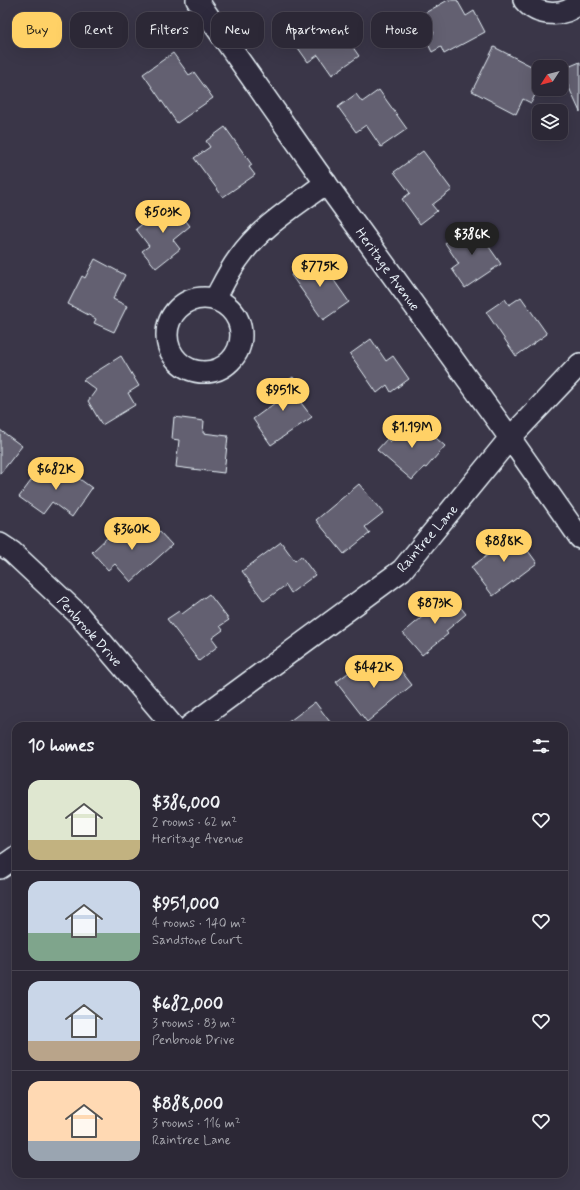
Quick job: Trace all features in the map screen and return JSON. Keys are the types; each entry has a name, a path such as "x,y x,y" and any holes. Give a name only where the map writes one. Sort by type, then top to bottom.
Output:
{"street":[{"name":"Heritage Avenue","path":"197,0 580,538"},
{"path":"524,0 528,5 539,12 552,14 564,12 576,7 580,2"},
{"path":"215,299 238,259 252,242 273,222 326,183"},
{"name":"Raintree Lane","path":"195,722 402,570 510,438 580,364"},
{"name":"Penbrook Drive","path":"0,544 12,552 78,614 171,722"},
{"path":"0,868 12,860"}],"building":[{"path":"448,0 457,0 466,16 474,11 485,32 444,54 441,47 432,52 430,48 432,48 432,34 434,33 432,30 432,12 427,12"},
{"path":"494,47 532,66 532,96 534,96 531,103 523,99 516,114 472,91"},
{"path":"298,48 353,48 359,56 332,75 318,55 308,62"},
{"path":"173,53 189,75 194,72 213,98 177,123 143,74"},
{"path":"580,62 580,112 568,85 568,67"},
{"path":"379,90 407,129 381,147 366,125 356,132 338,107 356,94 362,102"},
{"path":"225,127 252,165 249,167 255,175 223,197 194,158 210,147 206,141"},
{"path":"423,151 452,190 432,205 437,211 420,224 402,199 410,193 394,172"},
{"path":"171,202 190,226 173,240 180,249 156,268 142,251 149,246 136,229"},
{"path":"473,224 501,264 465,288 452,269 459,264 445,243"},
{"path":"317,256 349,302 323,320 291,275"},
{"path":"95,259 125,275 113,299 127,306 114,332 94,323 96,319 68,304 82,276 85,278"},
{"path":"521,297 547,334 516,356 486,312 505,299 509,305"},
{"path":"371,339 386,361 393,356 409,379 391,392 387,385 377,393 350,354"},
{"path":"121,356 139,386 128,393 135,405 102,425 88,401 96,390 83,380"},
{"path":"293,377 304,394 298,399 312,417 271,445 253,419 275,403 269,394"},
{"path":"174,417 204,421 203,433 228,436 224,473 176,467 179,440 172,439"},
{"path":"412,417 445,446 426,468 424,467 412,480 377,450 387,439 390,442"},
{"path":"0,430 22,446 0,474"},
{"path":"55,461 92,488 72,517 52,502 43,514 19,497 36,474 42,479"},
{"path":"359,484 383,513 365,527 370,533 344,554 316,520"},
{"path":"133,521 149,539 159,531 172,545 131,582 115,564 108,570 92,552 108,537 112,541"},
{"path":"512,529 537,563 493,596 471,567 492,552 488,547"},
{"path":"281,542 295,561 301,556 315,575 291,593 286,585 264,601 242,571"},
{"path":"209,594 229,620 220,626 223,630 212,638 218,646 199,661 167,619 179,611 182,614"},
{"path":"450,594 466,614 446,631 448,634 422,655 403,633"},
{"path":"395,663 412,685 367,722 336,682 360,664 369,676 383,666 386,670"},
{"path":"315,702 330,722 288,722"}]}
